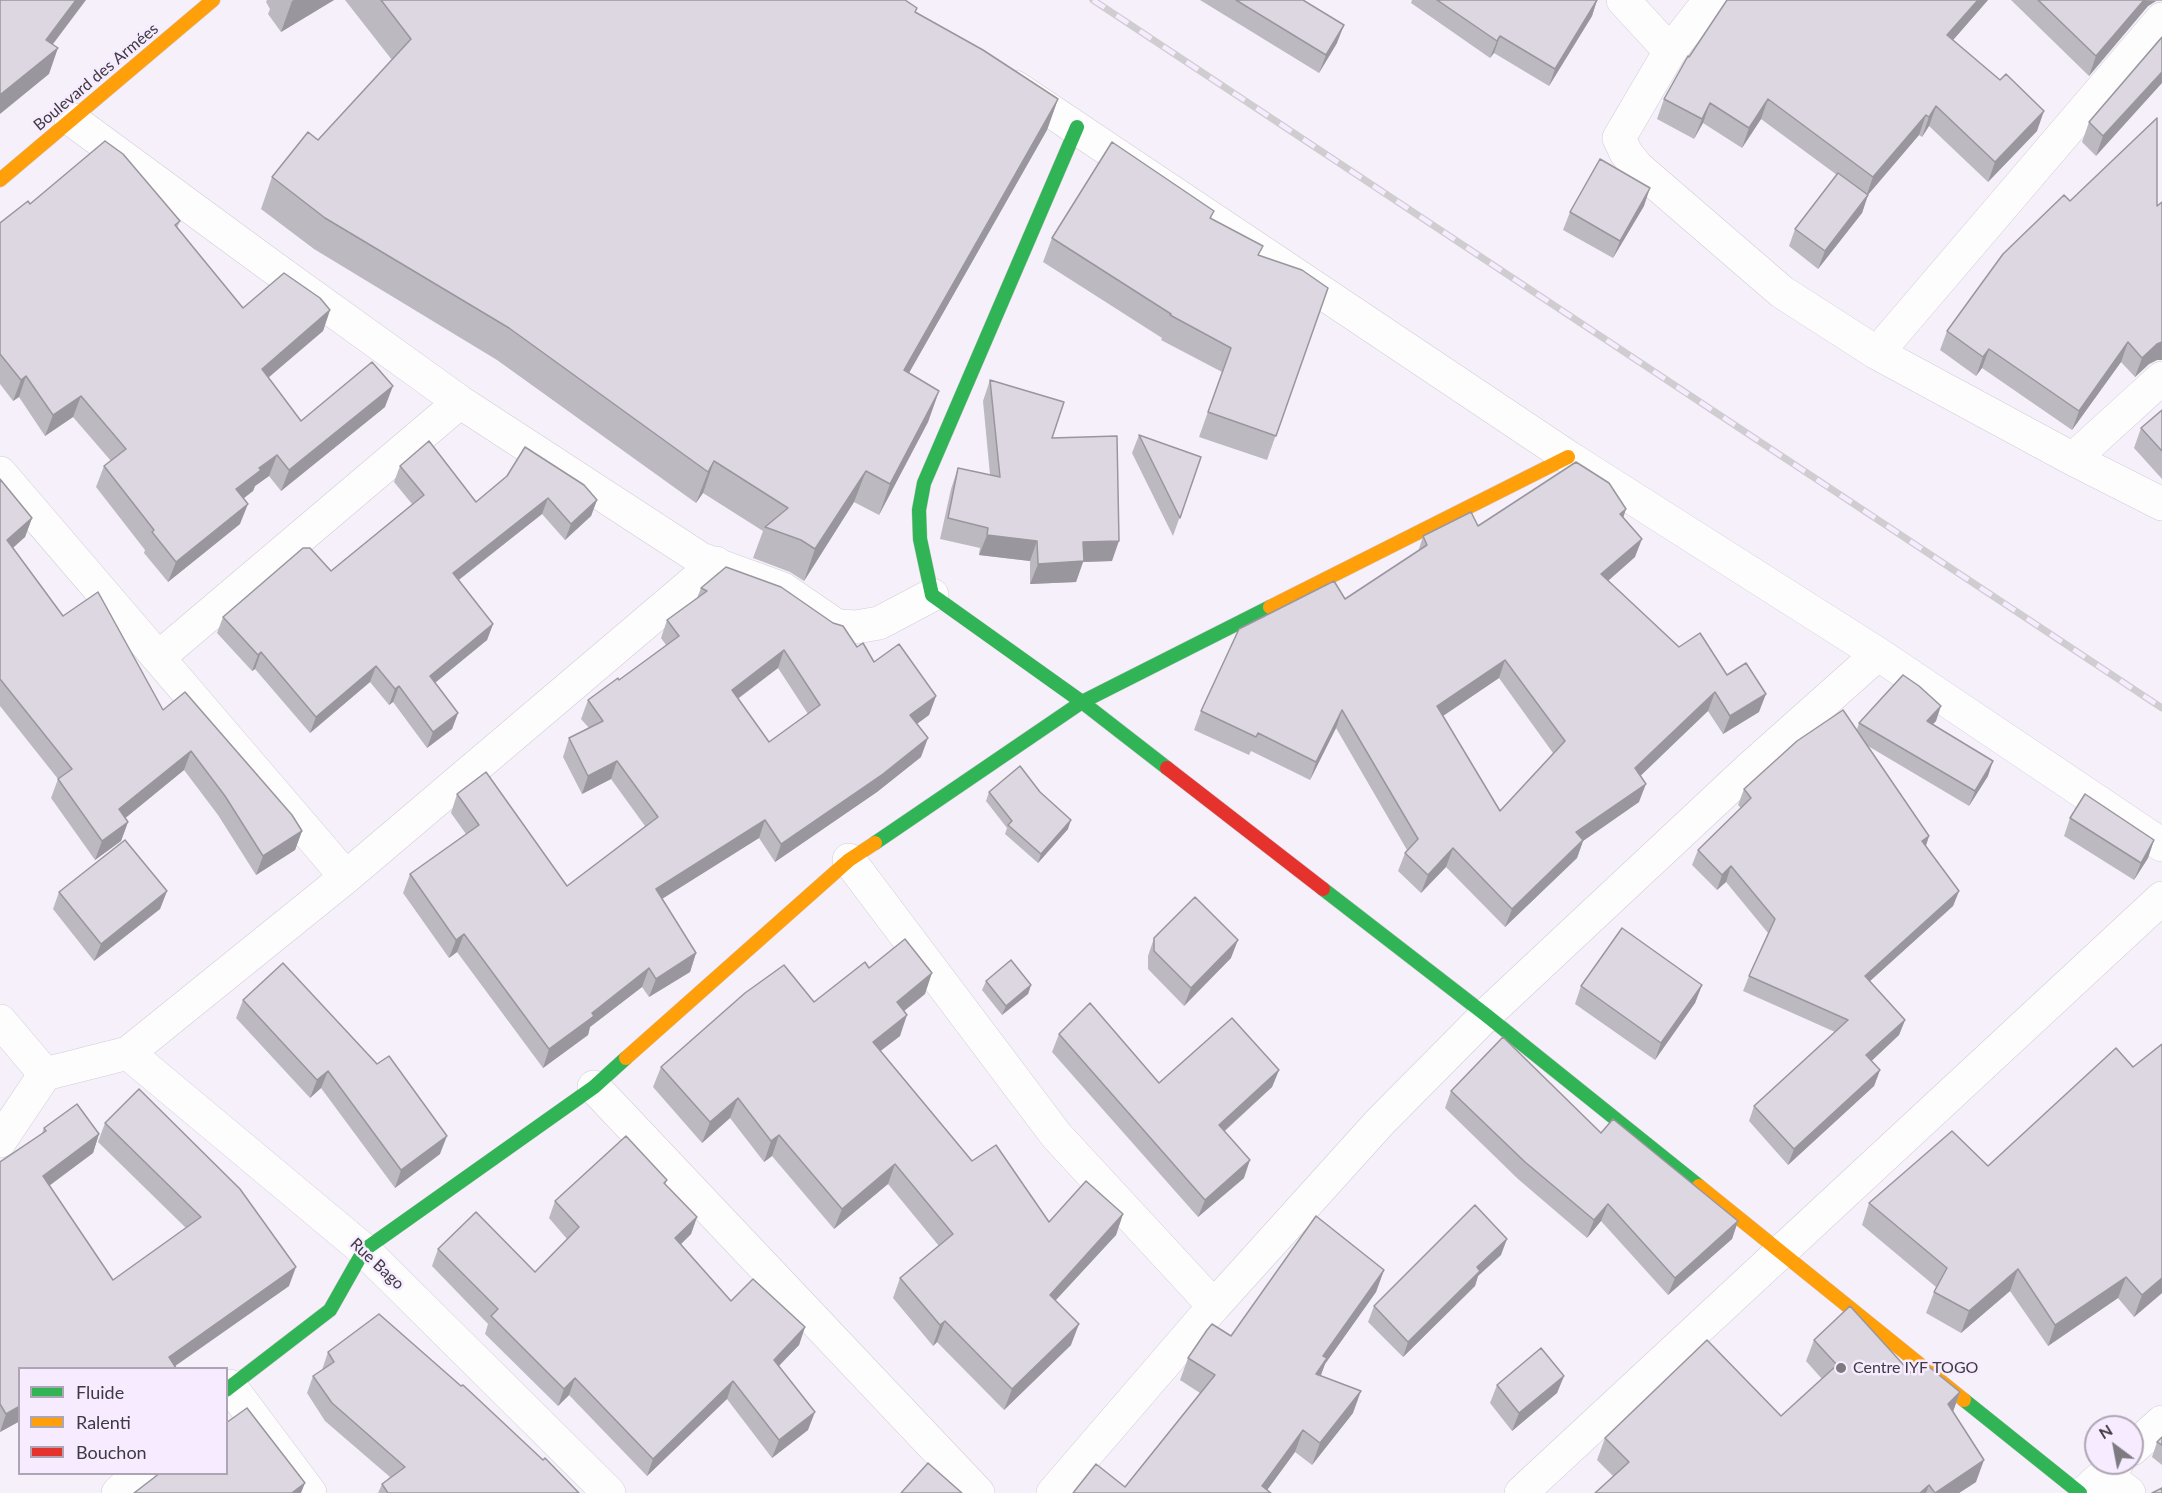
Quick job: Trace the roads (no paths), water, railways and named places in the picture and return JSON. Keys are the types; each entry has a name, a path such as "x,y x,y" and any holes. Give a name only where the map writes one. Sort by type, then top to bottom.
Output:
{"street":[{"name":"Boulevard des Armées","path":"0,180 213,0"},
{"path":"1623,0 1670,51"},
{"path":"1710,0 1670,51 1619,138 1626,153 1637,167 1782,292 1877,353 2073,459 2162,504"},
{"path":"1877,353 2162,19"},
{"path":"988,70 1568,457 1878,654 2162,846"},
{"path":"71,119 460,402 701,559 783,589 837,627 856,627 879,623 932,596"},
{"path":"1077,128 924,483 919,510 920,538 932,596 1082,702 1486,1015 1781,1251 2103,1483"},
{"path":"2073,459 2162,378"},
{"path":"159,657 460,402"},
{"path":"310,1493 228,1388 330,1310 364,1250 594,1087 849,860 1082,702 1568,457"},
{"path":"0,473 346,876"},
{"path":"0,1141 45,1074 128,1053 346,876 716,563"},
{"path":"1053,1493 1214,1306 1380,1122 1486,1015 1750,768 1878,654"},
{"path":"849,860 1056,1135 1214,1306"},
{"path":"1521,1493 2162,898"},
{"path":"0,1021 45,1074"},
{"name":"Rue Bago","path":"128,1053 364,1250 609,1493"},
{"path":"594,1087 978,1493"},
{"path":"2144,1438 2162,1422"},
{"path":"118,1493 136,1475"}],"railway":[{"path":"1093,0 2162,708"}],"place":[{"name":"Centre IYF TOGO","path":"1841,1368"}]}
